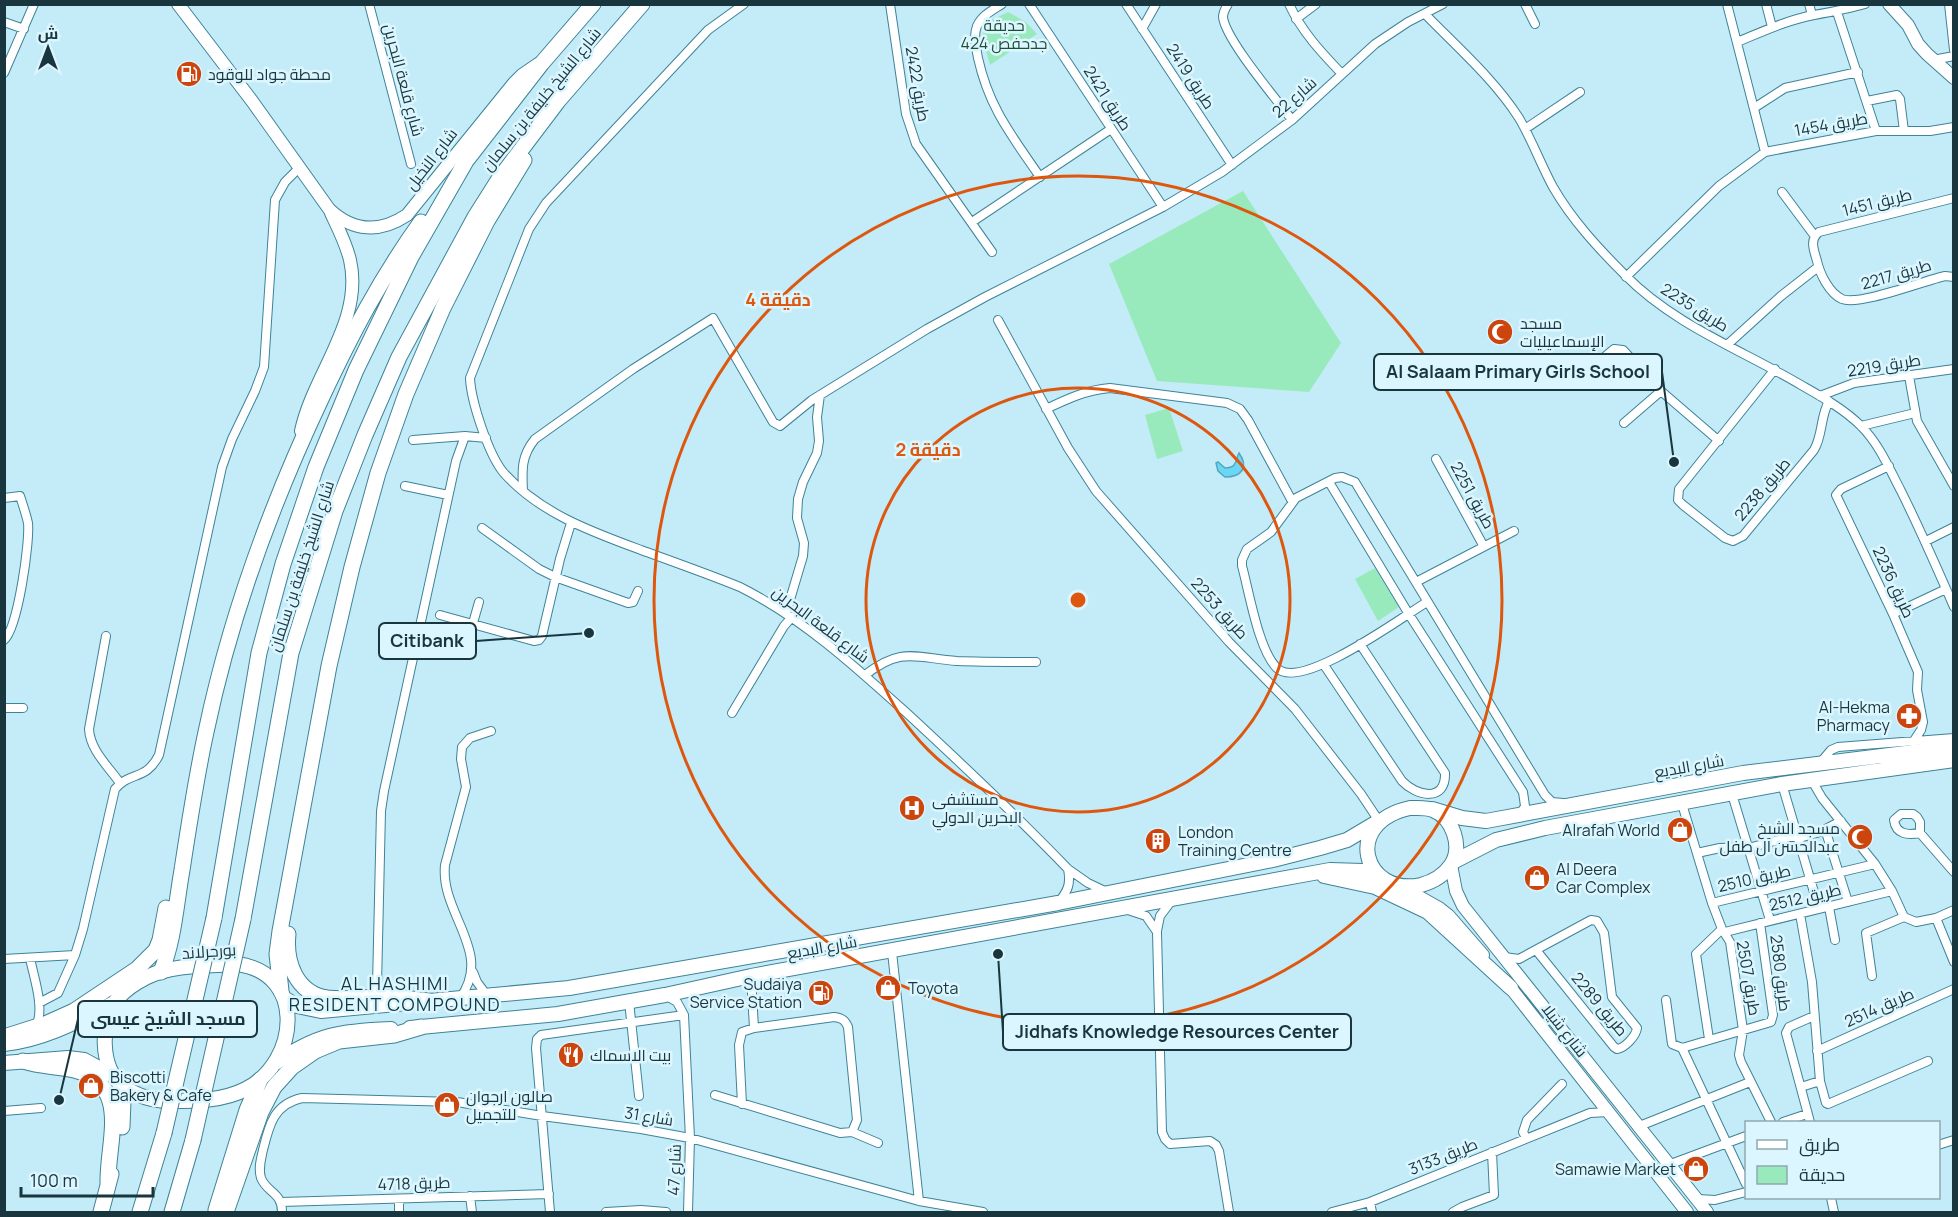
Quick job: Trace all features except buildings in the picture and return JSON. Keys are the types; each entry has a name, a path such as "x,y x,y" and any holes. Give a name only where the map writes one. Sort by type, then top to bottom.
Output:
{"highway":[{"name":"شارع الشيخ خليفة بن سلمان","path":"140,1212 164,1133 214,918 259,653 283,564 316,467 356,370 411,257 466,161 542,63 593,4"},
{"name":"شارع الشيخ خليفة بن سلمان","path":"171,1212 193,1140 243,919 291,653 339,500 399,357 447,267 499,179 558,101 642,4"},
{"path":"282,994 277,966 278,943 291,871 329,666 352,567 378,473 406,394 443,308 487,221 558,101"},
{"path":"161,972 172,934 196,783 217,683 265,532 299,445 358,321 393,260 466,161"},
{"path":"4,1037 74,1011 137,969 156,950 170,892 176,876 182,870"},
{"path":"291,871 293,882 287,951 292,972 306,988 326,998 377,994 429,1000"},
{"path":"226,1212 261,1112 274,1087 292,1067 315,1051 339,1041 394,1035 421,1027"},
{"path":"23,1061 36,1066 84,1073 103,1089 110,1100 113,1112 108,1183"},
{"path":"216,1212 247,1110 260,1080"},
{"path":"101,1212 122,1125 123,1101 118,1081"}],"main road":[{"name":"شارع البديع","path":"1432,809 1473,820 1486,821 1743,773 1820,764 1909,747 1953,747"},
{"path":"1452,863 1456,850 1454,836 1442,816 1432,809 1410,808 1399,811 1379,821 1370,836 1367,849 1370,861 1380,876 1400,886 1412,887 1427,884 1437,878 1452,863 1482,846 1545,828 1811,779 1953,760"},
{"name":"شارع البديع","path":"282,994 297,1006 321,1011 429,1000 488,997 628,979 1058,903 1273,860 1347,840 1379,821"},
{"name":"شارع البديع","path":"274,1064 298,1047 331,1034 558,1014 665,995 751,976 1330,870 1349,869 1380,876"},
{"path":"1307,875 1362,883 1414,904 1443,924 1492,974 1510,988"},
{"name":"بورجرلاند","path":"118,1081 106,1056 104,1034 110,1012 116,1002 135,985 161,972 237,964 248,965 260,970 282,994"},
{"path":"4,1063 84,1060 146,1098 162,1101 213,1099 246,1089 260,1080 274,1064 281,1053 287,1035 288,1016 282,994"},
{"path":"4,1044 54,1032 116,1002"}],"street":[{"path":"4,73 34,4"},
{"name":"شارع النخيل","path":"178,4 329,209 345,242 351,262 351,303 345,322 307,408 299,445"},
{"name":"شارع قلعة البحرين","path":"369,4 411,164"},
{"name":"شارع قلعة البحرين","path":"744,4 708,30 546,203 529,230 470,378 471,394 486,438 497,463 523,491 571,523 740,587 789,615 865,675 948,751 1068,868 1088,883 1108,893"},
{"name":"طريق 2422","path":"890,4 910,130 916,144 992,252"},
{"path":"1002,4 986,15 976,27 977,51 991,100 1040,177"},
{"name":"طريق 2421","path":"1029,4 1162,207"},
{"name":"طريق 2419","path":"1126,4 1232,165"},
{"path":"1142,29 1156,4"},
{"path":"1228,4 1223,16 1230,32 1246,60 1292,120"},
{"path":"1289,4 1312,43 1342,74"},
{"path":"1296,19 1316,4"},
{"name":"شارع 22","path":"523,491 522,465 528,448 535,439 633,369 713,318 776,425 784,424 797,411 820,395 899,345 975,302 1162,207 1232,165 1292,120 1375,44 1443,4"},
{"path":"1525,4 1535,24"},
{"path":"1626,277 1719,186 1765,152 1727,4"},
{"path":"1766,4 1772,27"},
{"path":"1809,4 1812,15"},
{"path":"1737,42 1772,27 1812,15 1837,12 1865,4"},
{"path":"1889,4 1908,25 1918,44 1953,78"},
{"path":"1949,4 1953,50"},
{"path":"1837,12 1876,131"},
{"name":"طريق 2235","path":"1425,14 1494,86 1525,129 1553,187 1567,210 1626,277 1687,322 1829,401 1861,426 1881,451 1889,466 1926,541 1953,607"},
{"path":"4,22 24,29"},
{"path":"1933,60 1953,56"},
{"name":"شارع النخيل","path":"329,209 349,224 361,228 373,228 397,222 414,207 460,147 514,83 522,75 542,63"},
{"path":"1754,108 1785,88 1858,72"},
{"path":"1525,129 1580,92"},
{"name":"طريق 1454","path":"1867,101 1897,95 1900,99 1904,131"},
{"name":"طريق 1454","path":"1765,152 1876,131 1930,131 1953,127"},
{"path":"972,222 1111,129"},
{"path":"39,1006 58,993 75,955 83,929 111,796 120,783 147,772 159,755 222,467 264,366 275,200 285,182 299,168"},
{"path":"1782,192 1813,238"},
{"name":"طريق 1451","path":"1813,238 1819,232 1953,198"},
{"name":"طريق 2217","path":"1813,238 1818,267 1833,293 1844,300 1852,301 1939,277 1953,276"},
{"path":"1727,345 1818,267"},
{"name":"طريق 2253","path":"998,320 1068,448 1096,491 1229,642 1295,709 1361,794 1379,821"},
{"path":"1584,374 1614,349 1623,350 1661,391 1719,441"},
{"name":"طريق 2238","path":"1775,369 1679,489 1677,495 1678,500 1690,511 1725,538 1733,542 1743,536 1814,450 1820,439 1823,413 1829,401"},
{"name":"طريق 2219","path":"1820,396 1854,383 1953,369"},
{"path":"1909,376 1919,425 1953,486"},
{"path":"1046,409 1093,389 1110,388 1227,404 1240,409 1248,420 1292,501"},
{"path":"1624,423 1661,391"},
{"path":"732,713 789,615 803,556 804,543 797,518 798,500 803,482 817,453 819,441 817,417 820,395"},
{"path":"1861,426 1915,413"},
{"path":"377,994 381,811 384,791 448,495 458,453 465,436"},
{"path":"413,440 465,436 486,438"},
{"name":"طريق 2251","path":"1436,459 1483,545"},
{"name":"طريق 2236","path":"1889,466 1841,489 1836,495 1918,672 1917,690 1923,722 1921,730 1909,747"},
{"path":"1520,815 1526,801 1523,792 1408,613 1329,482 1342,477 1355,482 1547,799 1557,803 1590,801"},
{"name":"طريق 2253","path":"1279,670 1269,657 1262,641 1242,560 1247,549 1275,527 1292,501 1329,482"},
{"path":"405,486 448,495"},
{"path":"4,498 20,496 28,524 26,555 17,608 9,635 4,640"},
{"path":"440,615 534,641 539,640 542,636 555,577 571,523"},
{"path":"1926,541 1953,527"},
{"path":"482,528 532,565 555,577 628,603 633,602 638,591"},
{"name":"طريق 2251","path":"1416,582 1483,545 1514,531"},
{"path":"1893,614 1946,590"},
{"path":"473,623 479,602"},
{"path":"1268,682 1279,670 1294,674 1324,665 1427,602"},
{"path":"106,636 89,729 93,746 120,783"},
{"path":"1324,665 1402,781 1415,792 1433,794 1442,788 1445,773 1360,644"},
{"path":"865,675 879,664 909,655 957,661 1036,662"},
{"path":"4,708 23,708"},
{"path":"488,997 477,982 472,968 469,945 447,895 444,875 466,787 461,759 462,747 470,738 491,731"},
{"path":"1909,747 1953,738"},
{"path":"1811,779 1822,798 1875,864 1892,891 1904,917 1916,922 1936,918 1953,910"},
{"path":"1782,784 1820,909"},
{"path":"1732,794 1770,920"},
{"name":"طريق 2507","path":"1682,804 1712,903 1730,942 1743,1030 1739,1055 1770,1121"},
{"path":"1697,853 1720,848 1749,847 1798,837 1825,829 1840,821"},
{"path":"1825,829 1848,902"},
{"path":"1920,833 1953,872"},
{"name":"شارع شيلا","path":"1452,863 1458,898 1637,1127 1707,1212"},
{"name":"طريق 2510","path":"1712,903 1875,864"},
{"path":"1058,903 1070,885 1068,868"},
{"name":"شارع شيلا","path":"1400,886 1449,916 1510,988 1687,1212"},
{"name":"طريق 2512","path":"1723,931 1892,891"},
{"path":"1174,898 1160,916 1157,932 1162,1132 1170,1144 1210,1140 1216,1145 1219,1151 1229,1212"},
{"path":"1829,907 1835,940"},
{"path":"1119,909 1146,916 1157,932"},
{"path":"1800,914 1812,982 1820,1081 1824,1101 1828,1104 1928,1061"},
{"path":"1872,976 1866,933 1904,917"},
{"path":"1936,918 1953,962"},
{"name":"طريق 2289","path":"1519,959 1591,920 1597,921 1604,933 1612,997 1636,1028 1636,1033 1622,1047 1617,1049 1614,1047 1536,950"},
{"name":"طريق 2580","path":"1743,1030 1771,1022 1773,1015 1760,923"},
{"path":"1709,1039 1696,954 1723,931"},
{"path":"892,952 920,1201"},
{"path":"4,959 75,955"},
{"path":"1503,957 1519,959 1515,972"},
{"path":"30,958 39,1006 36,1027"},
{"path":"460,998 468,984 472,968"},
{"path":"751,976 754,1028"},
{"name":"طريق 2514","path":"1817,1051 1953,989"},
{"path":"550,1212 536,1042 541,1035 684,1015 677,1002 665,995"},
{"path":"629,1000 639,1096"},
{"path":"1666,1000 1672,1044 1682,1048 1743,1030"},
{"path":"39,1006 48,1015 59,1018"},
{"path":"558,1014 561,1032"},
{"name":"شارع 47","path":"684,1015 690,1138 688,1212"},
{"name":"طريق 2580","path":"1808,1118 1786,1031 1789,1027 1814,1016"},
{"path":"742,1104 740,1037 742,1032 754,1028 841,1018 848,1027 857,1120 852,1132"},
{"path":"1682,1048 1745,1182"},
{"path":"1801,1087 1820,1081"},
{"path":"1637,1127 1750,1082"},
{"path":"1526,1138 1523,1132 1527,1120 1562,1084"},
{"path":"1584,1115 1591,1104 1591,1090"},
{"path":"715,1095 840,1133 852,1132 878,1143"},
{"name":"شارع 31","path":"281,1202 264,1183 260,1164 271,1119 281,1107 302,1098 458,1102 641,1129 690,1138 920,1201 983,1212"},
{"path":"4,1111 40,1108"},
{"name":"طريق 3133","path":"1332,1212 1370,1202 1584,1115 1597,1112 1609,1113"},
{"path":"1789,1121 1808,1118"},
{"path":"1668,1165 1745,1136"},
{"path":"1453,1212 1494,1195 1492,1152"},
{"path":"1694,1197 1704,1201 1715,1200 1745,1192"},
{"name":"طريق 4718","path":"281,1202 549,1194"},
{"path":"470,1196 472,1212"},
{"path":"399,1199 399,1212"},
{"path":"1712,1212 1715,1200"},
{"path":"281,1202 282,1212"},
{"path":"1370,1202 1372,1212"},
{"path":"606,1212 641,1210 666,1212"}],"green space":[{"name":"حديقة جدحفص 424","path":"1008,12 1026,22 1037,34 990,65 982,37 988,22"},
{"path":"1243,191 1341,343 1309,392 1157,381 1109,264"},
{"path":"1169,408 1183,451 1157,459 1145,415"},
{"path":"1375,568 1399,607 1378,621 1355,579"}],"water":[{"path":"1239,453 1243,463 1242,470 1236,475 1225,477 1218,471 1216,463 1218,462 1225,468 1232,467"}],"place":[{"name":"محطة جواد للوقود","path":"189,74"},
{"name":"مسجد الإسماعيليات","path":"1500,332"},
{"name":"Al Salaam Primary Girls School","path":"1674,462"},
{"name":"Citibank","path":"589,633"},
{"name":"Al-Hekma Pharmacy","path":"1909,716"},
{"name":"مستشفى البحرين الدولي","path":"912,808"},
{"name":"Alrafah World","path":"1680,830"},
{"name":"مسجد الشيخ عبدالحسن آل طفل","path":"1860,837"},
{"name":"London Training Centre","path":"1158,841"},
{"name":"Al Deera Car Complex","path":"1537,878"},
{"name":"Jidhafs Knowledge Resources Center","path":"998,954"},
{"name":"Toyota","path":"888,988"},
{"name":"Sudaiya Service Station","path":"821,993"},
{"name":"بيت الاسماك","path":"571,1055"},
{"name":"Biscotti Bakery & Cafe","path":"91,1086"},
{"name":"مسجد الشيخ عيسى","path":"59,1100"},
{"name":"صالون ارجوان للتجميل","path":"447,1105"},
{"name":"Samawie Market","path":"1696,1169"}],"district":[{"name":"AL HASHIMI RESIDENT COMPOUND","path":"395,993"}]}
